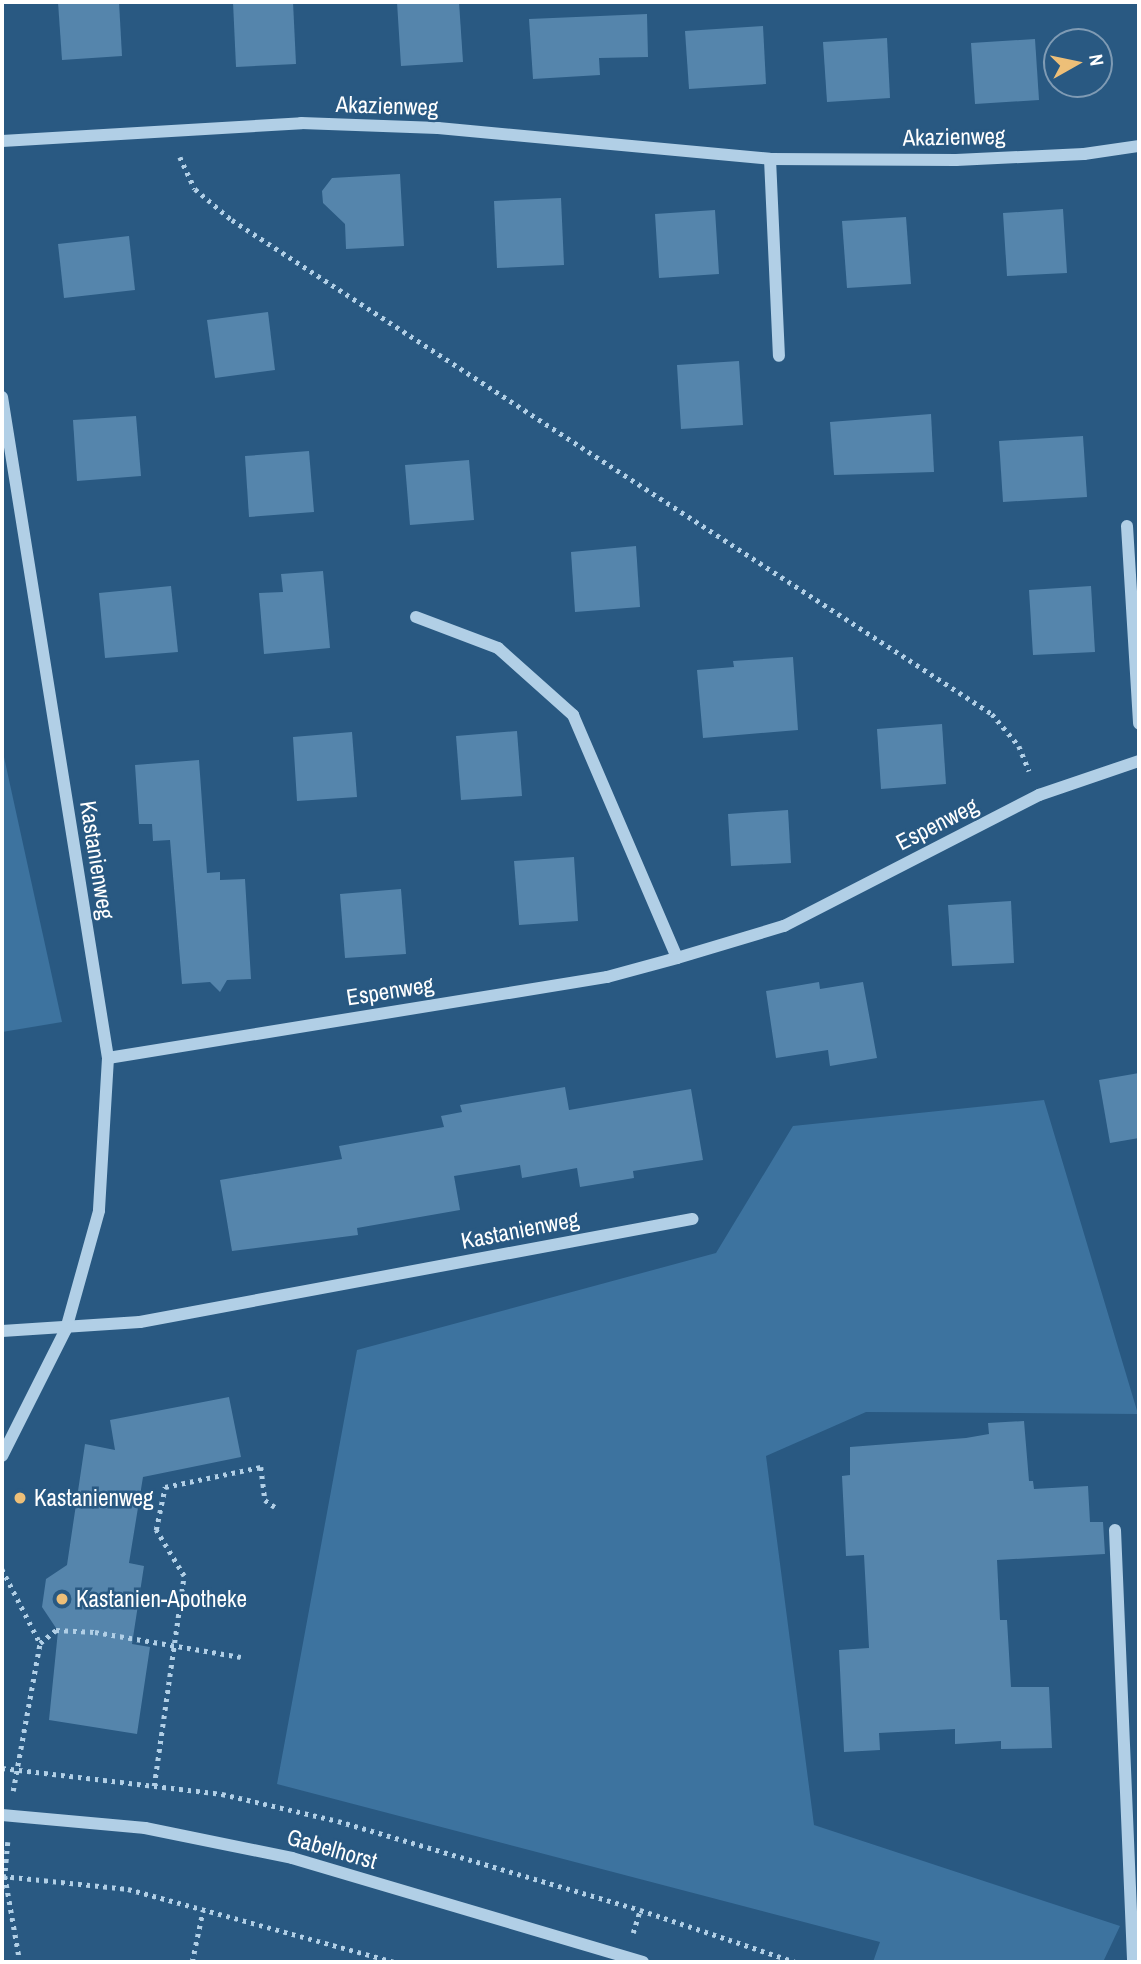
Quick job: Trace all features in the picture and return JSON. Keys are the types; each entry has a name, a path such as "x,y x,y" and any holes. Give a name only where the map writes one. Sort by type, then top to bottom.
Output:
{"street":[{"name":"Akazienweg","path":"2,141 166,128 301,123 438,128 770,159 956,160 1084,154 1139,146"},
{"path":"770,159 779,356"},
{"name":"Kastanienweg","path":"2,397 108,1058 99,1211 66,1329 2,1456"},
{"path":"1127,526 1139,723"},
{"path":"416,617 498,648 573,715 677,958"},
{"name":"Espenweg","path":"108,1058 607,977 677,958 784,926 1039,795 1139,761"},
{"name":"Kastanienweg","path":"2,1331 66,1329 140,1322 692,1219"},
{"path":"1115,1530 1133,1962"},
{"name":"Gabelhorst","path":"6,1814 145,1828 292,1857 643,1962"}],"path":[{"path":"166,128 195,189 232,220 992,713 1019,746 1039,795"},
{"path":"154,1786 184,1576 156,1530 165,1487 261,1466 265,1500 275,1507"},
{"path":"2,1569 40,1643 15,1768"},
{"path":"40,1643 56,1630 242,1657"},
{"path":"2,1768 222,1794 338,1821 640,1910 796,1962"},
{"path":"6,1814 3,1876 20,1962"},
{"path":"3,1876 128,1889 395,1962"},
{"path":"192,1962 202,1910"}],"shaded area":[{"path":"2,748 62,1022 2,1032"},
{"path":"1044,1100 1138,1414 866,1412 766,1456 814,1825 1120,1926 1103,1962 873,1962 880,1942 277,1784 357,1350 716,1253 793,1126"}],"building":[{"path":"58,2 119,2 122,56 62,60"},
{"path":"233,2 293,2 296,64 236,67"},
{"path":"397,2 459,2 463,62 401,66"},
{"path":"647,14 648,57 599,58 600,75 533,79 529,19"},
{"path":"763,26 766,84 689,89 685,31"},
{"path":"887,38 890,98 827,102 823,42"},
{"path":"1035,39 1039,100 975,104 971,43"},
{"path":"400,174 404,246 346,249 345,224 323,203 322,191 332,178"},
{"path":"561,198 564,265 497,268 494,201"},
{"path":"1063,209 1067,273 1007,276 1003,213"},
{"path":"715,210 719,274 659,278 655,214"},
{"path":"906,217 911,284 847,288 842,221"},
{"path":"129,236 135,290 64,298 58,244"},
{"path":"268,312 275,370 215,378 207,320"},
{"path":"739,361 743,425 681,429 677,365"},
{"path":"931,414 934,472 834,475 830,422"},
{"path":"136,416 141,476 77,481 73,420"},
{"path":"1083,436 1087,497 1003,502 999,441"},
{"path":"309,451 314,512 249,517 245,456"},
{"path":"469,460 474,520 410,525 405,465"},
{"path":"636,546 640,607 575,612 571,552"},
{"path":"323,571 330,648 264,654 259,593 283,592 281,574"},
{"path":"171,586 178,652 105,658 99,593"},
{"path":"1091,586 1095,652 1033,655 1029,590"},
{"path":"793,657 798,730 703,738 697,670 734,667 733,661"},
{"path":"942,724 946,784 881,789 877,729"},
{"path":"517,731 522,796 461,800 456,736"},
{"path":"352,732 357,797 297,801 293,737"},
{"path":"199,760 207,873 220,872 220,880 245,879 251,979 227,980 220,992 210,982 182,984 170,840 153,841 152,824 139,824 135,765"},
{"path":"788,810 791,863 731,866 728,814"},
{"path":"574,857 578,921 519,925 514,861"},
{"path":"401,889 406,954 345,958 340,894"},
{"path":"1011,901 1014,963 952,966 948,905"},
{"path":"819,982 820,989 863,982 877,1058 830,1066 828,1050 776,1058 766,991"},
{"path":"1139,1073 1139,1138 1110,1143 1099,1080"},
{"path":"565,1087 569,1110 691,1089 703,1160 633,1171 634,1178 580,1187 577,1168 522,1178 520,1165 454,1176 460,1210 357,1228 358,1235 232,1251 220,1180 342,1159 339,1146 444,1127 441,1116 462,1112 460,1105"},
{"path":"229,1397 241,1457 143,1477 129,1563 144,1566 132,1644 150,1647 137,1734 49,1720 58,1631 42,1607 46,1579 67,1565 85,1444 115,1450 110,1420"},
{"path":"1024,1421 1029,1481 1033,1481 1034,1489 1088,1486 1090,1522 1103,1522 1105,1554 997,1560 1000,1620 1007,1620 1011,1687 1049,1687 1052,1748 1001,1749 1001,1741 955,1744 955,1729 879,1733 880,1750 844,1752 839,1650 869,1648 864,1555 846,1556 842,1476 850,1475 850,1447 966,1438 989,1434 988,1423"}],"place":[{"name":"Kastanienweg","path":"20,1498"},
{"name":"Kastanien-Apotheke","path":"62,1599"}]}
